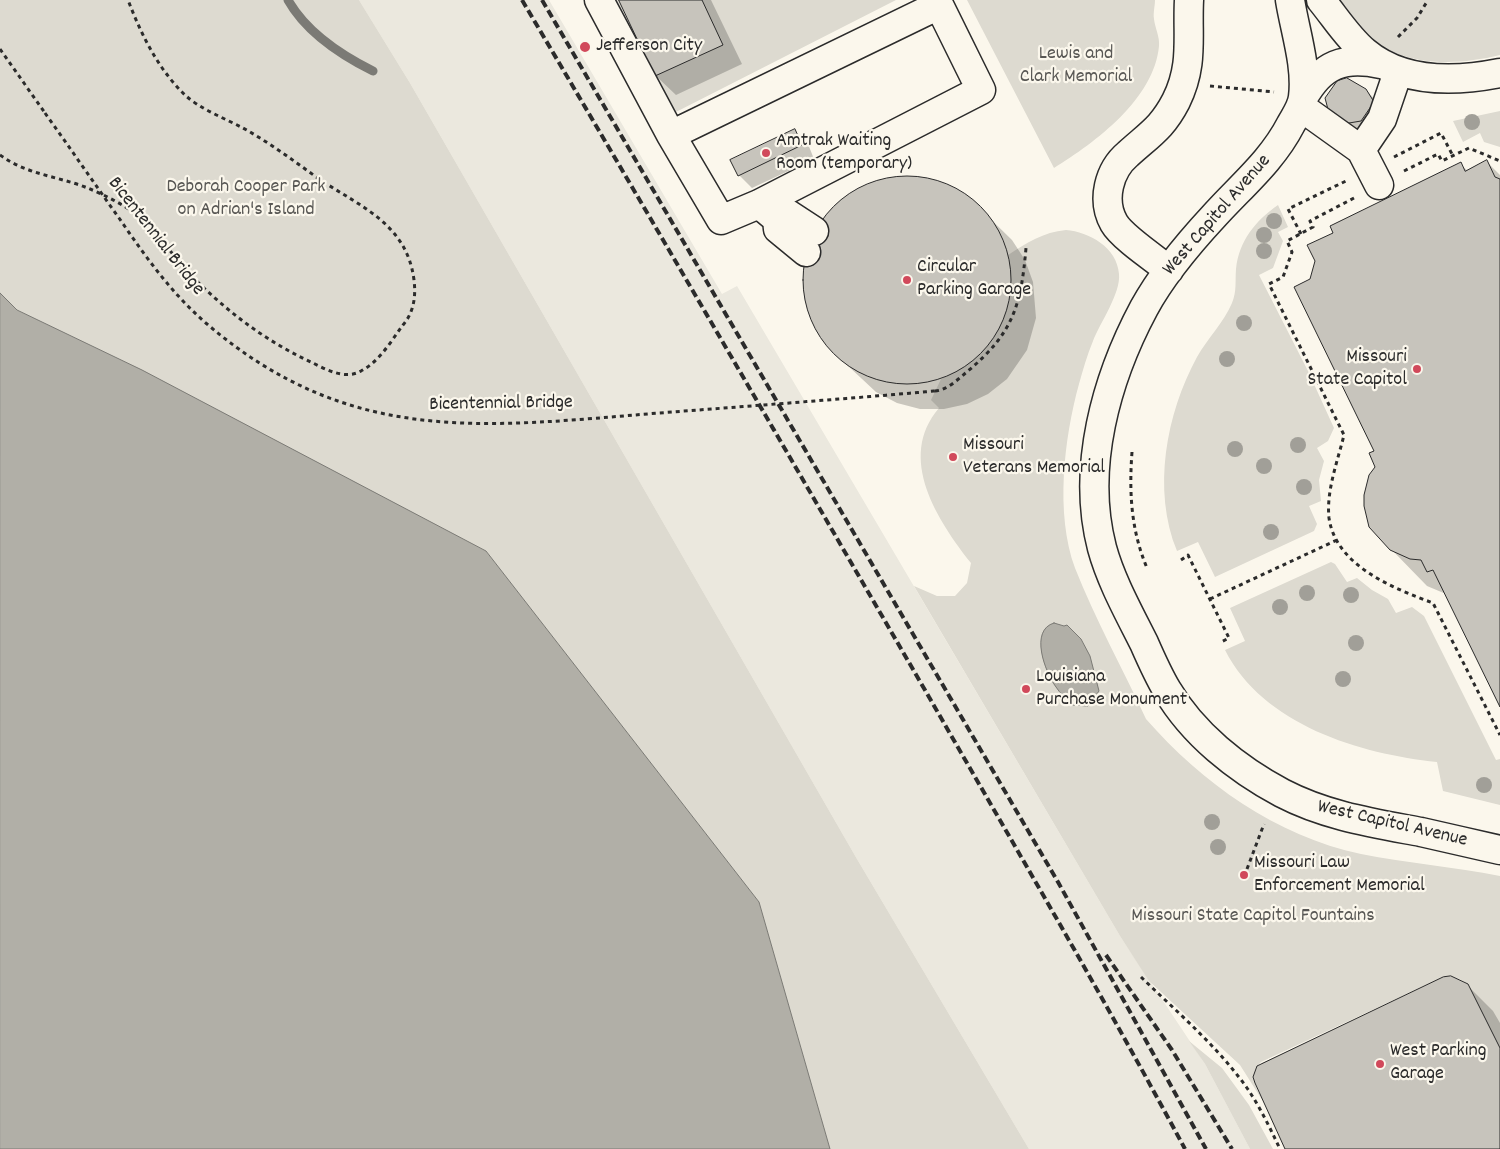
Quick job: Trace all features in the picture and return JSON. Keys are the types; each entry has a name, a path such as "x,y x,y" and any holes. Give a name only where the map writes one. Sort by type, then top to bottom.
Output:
{"street":[{"path":"599,0 671,135 721,220 768,212 981,90 938,2 671,135"},
{"path":"1169,270 1114,223 1108,196 1110,181 1116,168 1129,153 1155,133 1177,99 1190,51 1189,0"},
{"name":"West Capitol Avenue","path":"1290,0 1304,76 1302,102 1286,135 1266,164 1217,213 1169,270 1146,304 1128,340 1114,374 1100,432 1095,497 1099,535 1112,577 1167,690 1194,726 1225,755 1283,793 1341,816 1500,850"},
{"path":"1321,0 1364,52 1390,68"},
{"path":"1379,185 1361,150 1302,102 1316,78 1337,64 1352,60 1418,76 1455,79 1500,73"},
{"path":"1361,150 1382,120 1390,68"},
{"path":"768,212 778,229 810,241"}],"path":[{"path":"0,155 44,177 84,187 129,210 150,226 183,266 207,290 252,329 286,351 332,372 348,375 360,372 374,363 407,320 415,292 412,268 405,248 389,225 290,157 186,96 167,75 150,49 128,0"},
{"path":"1398,37 1418,18 1428,0"},
{"name":"Bicentennial Bridge","path":"0,49 142,252 205,323 258,363 288,381 355,408 418,421 484,424 574,420 935,391 950,385 974,366 1008,327 1019,301 1026,248"},
{"path":"1202,85 1274,92"},
{"path":"1391,159 1441,134 1453,156"},
{"path":"1301,234 1288,210 1347,180"},
{"path":"1287,241 1292,252 1283,277 1270,284 1344,435 1331,490 1329,518 1337,540 1358,566 1410,594 1433,603 1500,734"},
{"path":"1132,452 1130,486 1132,521 1147,568"},
{"path":"1210,599 1337,540"},
{"path":"1181,560 1188,555 1210,599 1229,638 1221,642"},
{"path":"1247,868 1264,824"},
{"path":"1141,978 1209,1043 1238,1076 1261,1110 1280,1149"}],"shaded area":[{"path":"359,0 549,0 722,294 737,286 1120,936 1205,1064 1250,1149 1029,1149 857,859 410,83"},
{"path":"0,293 17,310 142,370 486,551 759,902 830,1149 0,1149"},
{"path":"1054,623 1067,625 1081,639 1090,656 1099,691 1088,706 1072,705 1058,689 1048,672 1044,662 1041,642 1042,634 1046,627"}],"green space":[{"name":"Deborah Cooper Park on Adrian's Island","path":"0,0 359,0 410,83 857,859 1029,1149 830,1149 759,902 486,551 17,310 0,293"},
{"path":"613,0 896,0 672,114"},
{"name":"Lewis and Clark Memorial","path":"967,0 1155,0 1154,17 1159,46 1155,65 1135,101 1120,117 1104,132 1054,168"},
{"path":"1336,0 1500,0 1500,55 1481,59 1443,62 1424,61 1406,57 1388,50 1372,40 1357,27"},
{"path":"1500,111 1500,147 1484,142 1480,133 1463,142 1453,121"},
{"path":"1278,205 1288,227 1278,232 1283,241 1273,268 1259,275 1308,371 1334,428 1328,441 1317,448 1324,461 1319,480 1321,501 1309,506 1317,524 1314,531 1215,577 1198,542 1177,551 1169,527 1165,503 1164,478 1170,427 1186,379 1197,357 1225,317 1234,299 1236,269 1241,249 1255,225"},
{"name":"Missouri State Capitol Fountains","path":"1066,230 1084,234 1107,249 1117,264 1119,282 1089,352 1074,405 1069,428 1064,476 1065,524 1075,568 1100,625 1146,719 1191,765 1216,785 1270,820 1299,834 1330,846 1361,854 1500,876 1500,1048 1468,984 1459,979 1443,977 1261,1062 1257,1067 1254,1077 1264,1103 1240,1065 1149,981 1120,936 914,586 937,596 955,596 967,583 971,563 946,528 926,488 922,468 921,447 927,427 939,408 931,400 941,379 960,369 975,357 988,344 998,329 1005,313 1009,296 1008,255 1029,242 1058,231"},
{"path":"1331,562 1335,564 1347,582 1357,578 1372,590 1388,599 1396,613 1412,607 1424,616 1496,760 1500,759 1500,805 1443,791 1437,762 1377,752 1346,743 1316,731 1288,716 1263,698 1242,676 1225,650 1245,641 1230,608"},
{"path":"1189,1041 1222,1068 1249,1105 1273,1149 1250,1149 1205,1064"}],"building":[{"path":"619,0 702,0 723,45 655,76"},
{"path":"1347,78 1366,89 1374,102 1361,121 1343,124 1330,117 1325,98 1337,81"},
{"name":"Amtrak Waiting Room (temporary)","path":"795,129 802,145 738,176 730,160"},
{"name":"Missouri State Capitol","path":"1487,160 1495,177 1500,179 1500,707 1433,570 1427,572 1421,560 1410,559 1390,550 1369,527 1364,506 1364,495 1369,475 1375,467 1369,453 1374,451 1294,287 1310,279 1315,261 1307,245 1333,233 1330,226 1461,162 1465,171"},
{"name":"Circular Parking Garage","path":"897,176 917,176 937,180 956,188 981,206 994,222 1003,240 1011,270 1007,310 1003,320 994,338 981,354 965,367 937,380 917,384 897,384 877,380 858,372 841,361 826,346 815,329 807,310 803,290 803,270 807,250 815,231 826,214 841,199 858,188 877,180"},
{"name":"West Parking Garage","path":"1451,976 1468,984 1500,1048 1500,1149 1285,1149 1255,1083 1253,1077 1257,1066 1443,977"}],"waterway":[{"path":"288,0 304,22 325,42 373,71"}],"railway":[{"path":"522,0 929,697 1091,978 1185,1149"},
{"path":"542,0 1058,882 1206,1149"},
{"path":"1106,955 1172,1050 1232,1149"}],"place":[{"name":"Jefferson City","path":"585,47"},
{"name":"Amtrak Waiting Room (temporary)","path":"766,153"},
{"name":"Circular Parking Garage","path":"907,280"},
{"name":"Missouri State Capitol","path":"1417,369"},
{"name":"Missouri Veterans Memorial","path":"953,457"},
{"name":"Louisiana Purchase Monument","path":"1026,689"},
{"name":"Missouri Law Enforcement Memorial","path":"1244,875"},
{"name":"West Parking Garage","path":"1380,1064"}]}
